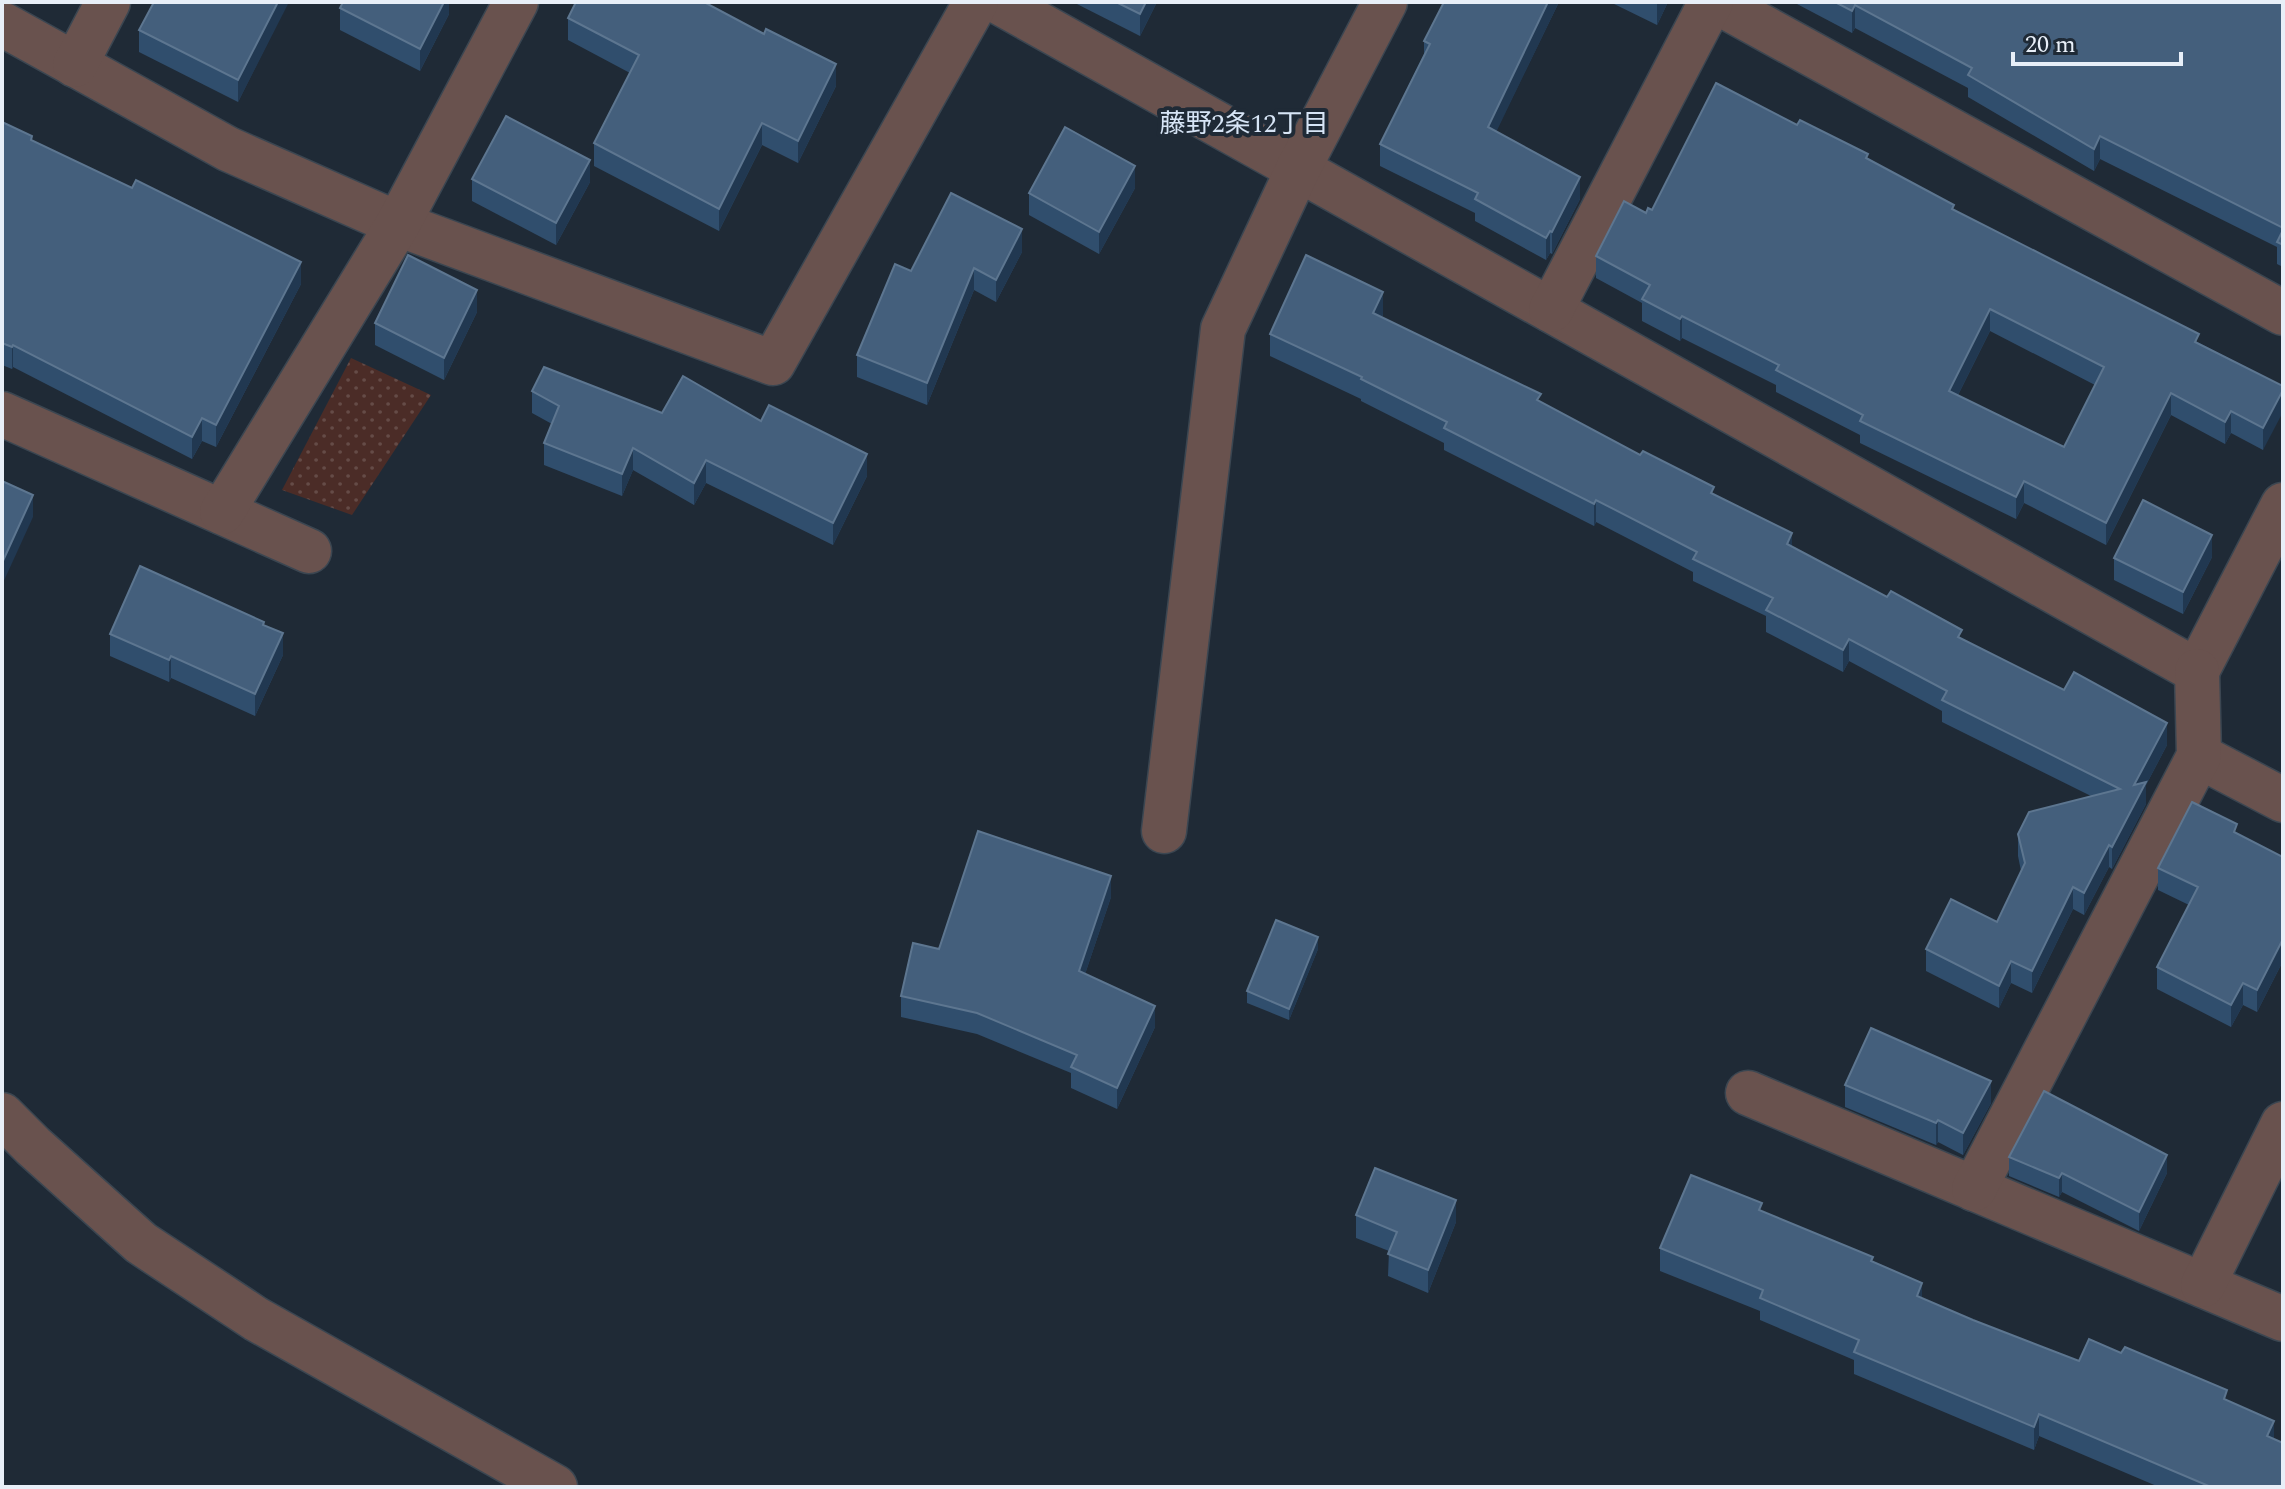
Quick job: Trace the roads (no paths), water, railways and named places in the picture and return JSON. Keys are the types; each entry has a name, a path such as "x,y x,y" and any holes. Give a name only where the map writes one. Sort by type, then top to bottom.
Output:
{"street":[{"path":"75,65 108,2"},
{"path":"222,512 398,224 516,2"},
{"path":"2,24 228,149 398,224 773,363 976,2"},
{"path":"999,2 2197,671"},
{"path":"1164,831 1223,329 1298,169 1385,2"},
{"path":"1551,310 1714,2 2283,313"},
{"path":"2,414 309,551"},
{"path":"1974,1189 2199,756 2197,671 2283,505"},
{"path":"2199,756 2283,800"},
{"path":"1748,1093 2283,1319"},
{"path":"2,1115 141,1243 256,1319 555,1487"},
{"path":"2203,1285 2283,1124"}],"district":[{"name":"藤野2条12丁目","path":"1244,123"}]}
